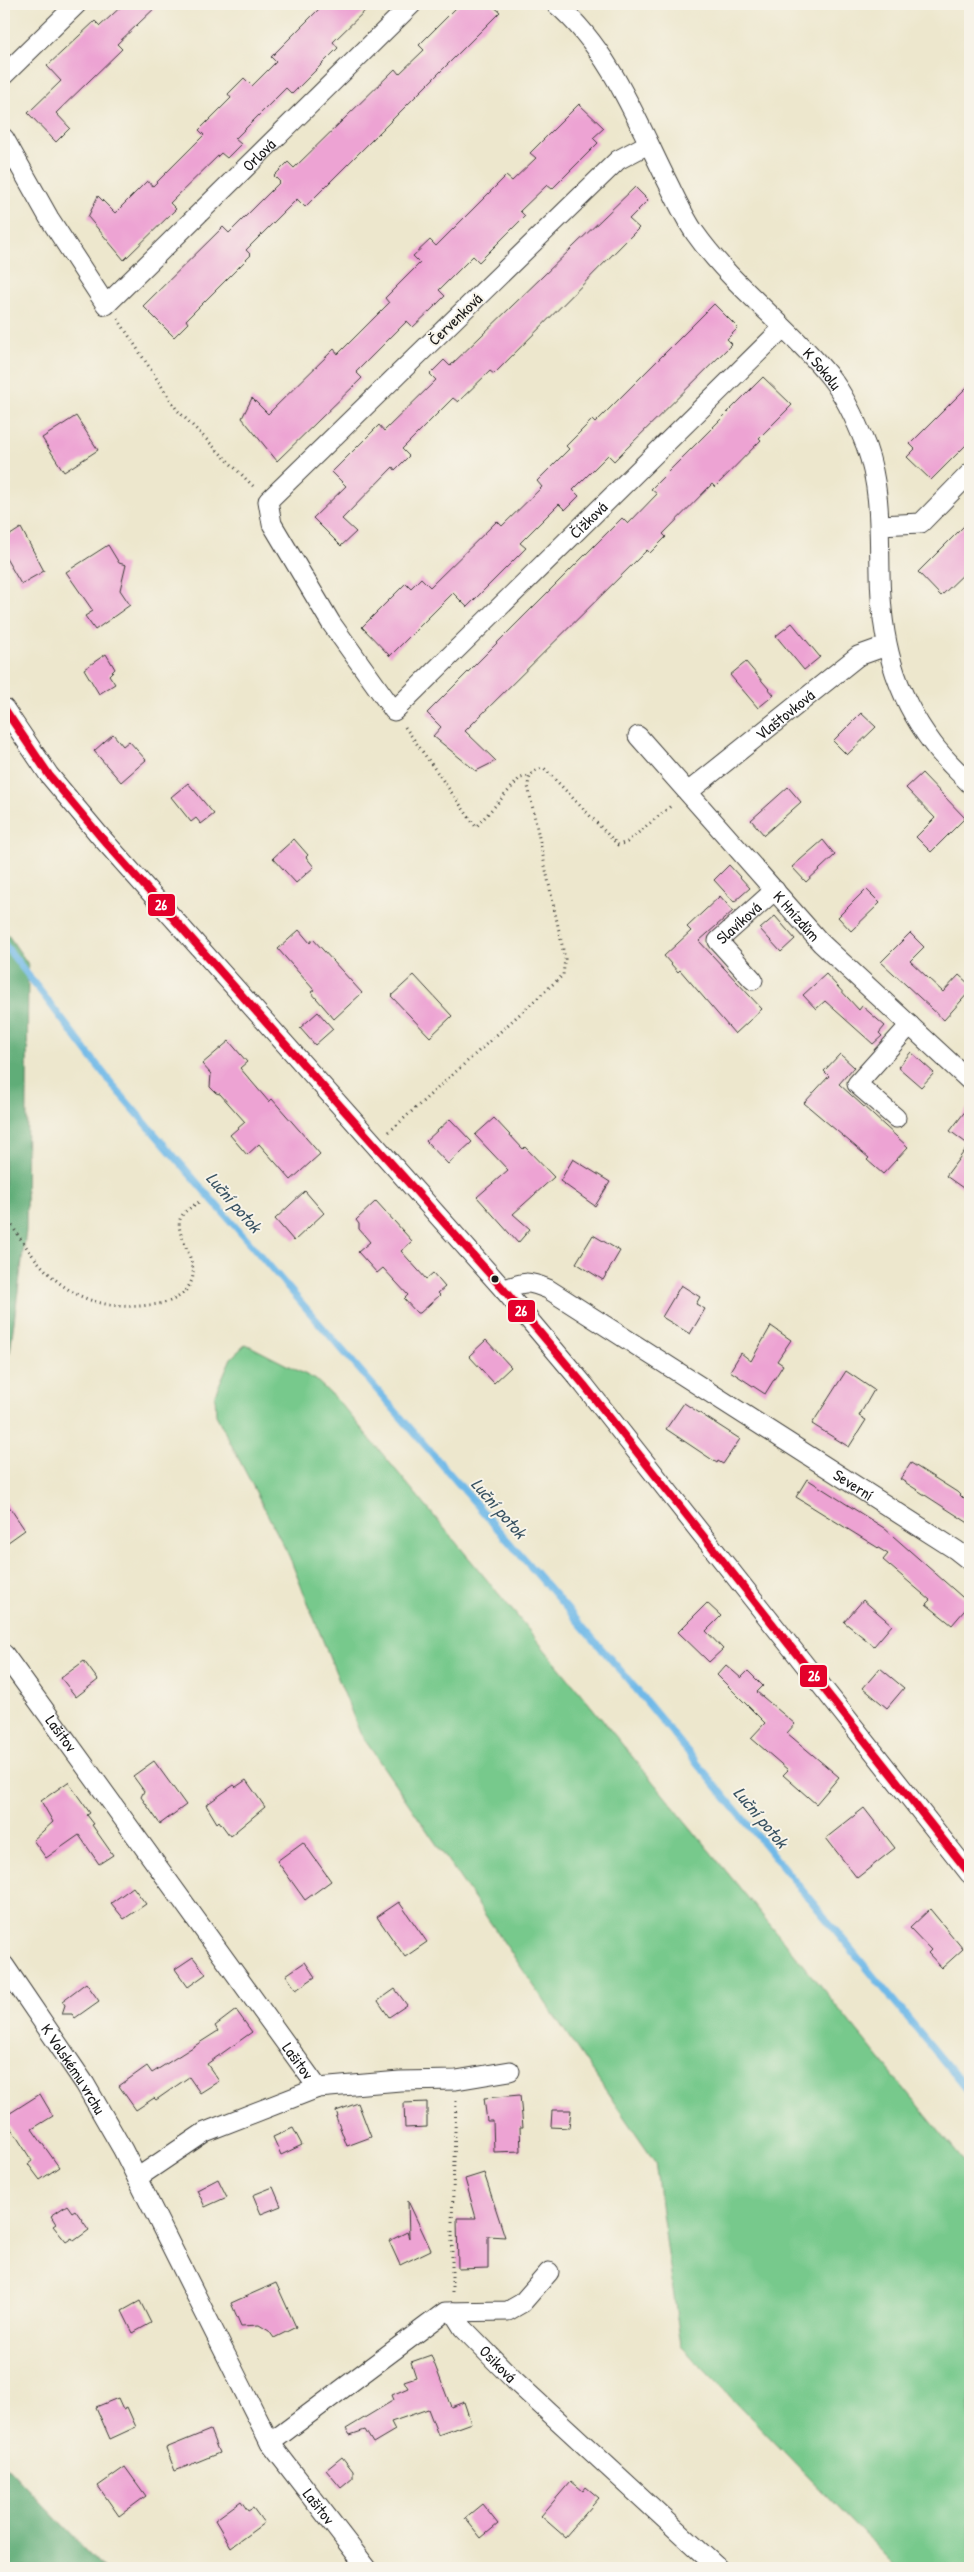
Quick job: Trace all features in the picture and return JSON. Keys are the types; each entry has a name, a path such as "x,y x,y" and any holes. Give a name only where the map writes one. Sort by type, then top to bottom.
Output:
{"street":[{"path":"4,75 77,4"},
{"name":"Orlová","path":"106,305 412,4"},
{"name":"K Sokolu","path":"556,4 576,23 599,52 694,232 708,250 830,378 845,400 860,432 873,469 880,525 881,616 886,646 897,683 913,716 934,746 970,784"},
{"path":"4,138 49,218 106,305"},
{"name":"Červenková","path":"268,502 618,160 648,144"},
{"name":"Čížková","path":"394,711 783,328"},
{"path":"880,525 921,522 970,473"},
{"path":"268,502 272,524 331,623 394,711"},
{"name":"Vlaštovková","path":"688,792 858,656 886,646"},
{"path":"4,708 49,775 100,836 504,1290 584,1385 970,1874"},
{"name":"K Hnízdům","path":"638,736 821,943 970,1081"},
{"name":"Slavíková","path":"753,980 718,941 775,890"},
{"path":"896,1118 857,1084 910,1025"},
{"name":"Severní","path":"504,1290 521,1282 533,1283 548,1289 956,1550 970,1562"},
{"name":"Lašitov","path":"4,1654 318,2088 205,2132 137,2178 270,2443 367,2568"},
{"name":"K Volskému vrchu","path":"4,1965 85,2084 137,2178"},
{"path":"318,2088 400,2081 456,2080 510,2071"},
{"path":"270,2443 445,2312 508,2311 522,2303 549,2272"},
{"name":"Osiková","path":"453,2312 463,2328 515,2382 718,2568"}],"path":[{"path":"106,305 116,317 177,410 268,502"},
{"path":"394,711 476,826 520,778 529,776 536,770 544,768 618,845 627,842 688,792"},
{"path":"375,1145 563,975 565,959 528,786 529,776"},
{"path":"4,1213 24,1246 60,1283 88,1300 113,1307 160,1304 178,1298 190,1285 193,1278 192,1264 180,1230 180,1219 184,1212 198,1202"},
{"path":"453,2312 452,2222 456,2080"}],"green space":[{"path":"4,929 28,964 26,1231 10,1352 4,1358"},
{"path":"246,1344 316,1380 341,1404 970,2169 970,2568 897,2568 681,2346 655,2162 360,1733 289,1556 216,1415 215,1394 231,1358"},
{"path":"4,2464 103,2568 4,2568"}],"building":[{"path":"124,4 159,4 117,44 122,49 56,113 70,128 56,142 28,113 61,81 47,66 95,21 100,26"},
{"path":"324,4 372,4 333,42 338,48 292,94 286,88 235,139 241,144 227,158 221,153 170,203 176,209 124,260 88,217 98,196 115,213 147,181 153,186 204,135 199,130 231,98 228,94 244,78 252,86 276,62 271,57"},
{"path":"460,4 491,4 500,12 305,207 297,199 246,250 251,255 186,320 188,323 174,337 143,306 223,227 229,233 280,182 274,176 288,162 294,168 395,69 399,74 424,50 419,45"},
{"path":"579,104 604,128 593,138 598,143 552,189 547,185 520,211 525,216 479,262 473,256 439,290 445,296 413,327 407,321 356,372 362,378 277,461 242,418 252,398 268,414 334,349 338,354 389,303 385,298 420,263 413,256 430,240 436,246 506,176 512,181 536,158 530,153"},
{"path":"635,187 648,200 629,219 639,228 494,374 490,371 458,402 453,398 402,449 409,456 395,470 393,467 342,519 356,532 341,546 313,518 346,486 332,472 379,425 384,431 436,380 430,374 444,360 450,366"},
{"path":"714,304 738,328 727,339 732,344 614,461 608,455 573,490 579,496 565,510 559,504 520,543 526,548 467,607 453,593 390,656 362,627 406,583 411,588 421,578 430,587 497,521 502,526 542,487 537,481 569,449 566,446 592,420 595,423"},
{"path":"763,377 792,405 715,487 712,484 663,534 666,537 650,553 647,550 465,731 496,761 476,771 433,736 441,727 427,713 622,518 628,524 657,494 651,489"},
{"path":"970,384 970,441 931,480 907,457 915,449 910,444"},
{"path":"76,416 98,450 64,472 42,438"},
{"path":"970,520 970,568 941,596 918,572"},
{"path":"21,528 44,571 21,584 4,555 4,539"},
{"path":"108,545 119,563 126,565 120,590 130,605 95,630 85,616 93,611 66,572"},
{"path":"792,623 820,657 804,670 776,636"},
{"path":"106,654 115,669 109,675 115,684 99,694 84,669"},
{"path":"746,662 774,695 758,708 730,675"},
{"path":"861,713 876,727 847,755 833,741"},
{"path":"113,734 123,746 129,741 146,760 121,782 94,751"},
{"path":"922,773 965,818 931,852 916,837 935,818 906,788"},
{"path":"188,783 214,814 201,824 196,818 191,822 171,797"},
{"path":"788,787 801,802 764,835 751,820"},
{"path":"294,839 308,855 306,857 314,867 296,883 273,858"},
{"path":"823,840 835,855 806,882 792,867"},
{"path":"729,865 750,888 734,902 714,880"},
{"path":"866,889 880,903 851,931 838,917"},
{"path":"720,896 733,911 699,941 762,1009 735,1034 680,970 678,972 664,956 691,931 687,927"},
{"path":"775,916 795,939 781,952 760,929"},
{"path":"299,930 310,943 313,939 362,993 334,1019 311,992 314,990 278,949"},
{"path":"910,933 924,947 910,961 943,992 959,975 970,985 970,991 944,1020 881,962"},
{"path":"826,974 859,1010 862,1006 885,1026 879,1033 882,1036 873,1044 825,1001 816,1009 803,995"},
{"path":"414,975 452,1016 430,1037 391,996"},
{"path":"318,1012 333,1029 315,1045 300,1028"},
{"path":"229,1041 247,1062 240,1068 269,1102 272,1099 320,1154 291,1180 259,1144 247,1155 230,1135 245,1122 220,1094 210,1087 211,1074 202,1064"},
{"path":"911,1052 934,1073 921,1087 898,1067"},
{"path":"840,1054 854,1067 839,1084 908,1147 883,1174 867,1160 869,1158 804,1103 829,1076 824,1071"},
{"path":"970,1105 970,1179 963,1188 946,1176 969,1145 950,1131"},
{"path":"494,1118 523,1149 525,1147 554,1177 513,1214 530,1229 518,1243 477,1197 508,1170 475,1135"},
{"path":"450,1119 472,1142 448,1164 426,1141"},
{"path":"573,1159 610,1182 595,1206 560,1181"},
{"path":"305,1191 324,1213 294,1241 275,1219"},
{"path":"376,1201 412,1241 401,1251 426,1279 433,1273 445,1287 438,1293 440,1295 420,1313 417,1313 404,1299 408,1295 383,1268 377,1273 358,1252 370,1242 359,1229 359,1224 356,1220"},
{"path":"593,1235 620,1251 603,1280 576,1263"},
{"path":"681,1285 700,1297 696,1304 705,1309 690,1334 662,1317"},
{"path":"771,1326 791,1340 777,1361 783,1365 765,1394 730,1371 741,1353 751,1361"},
{"path":"486,1340 511,1367 494,1383 469,1356"},
{"path":"846,1371 874,1390 859,1416 866,1420 849,1447 812,1424"},
{"path":"684,1403 740,1439 723,1464 718,1461 717,1463 666,1429"},
{"path":"911,1463 957,1492 970,1505 970,1524 900,1479"},
{"path":"807,1479 884,1528 970,1604 952,1625 926,1604 930,1600 883,1560 888,1554 796,1497"},
{"path":"4,1499 25,1530 4,1545"},
{"path":"863,1600 892,1625 874,1646 844,1622"},
{"path":"707,1603 721,1616 706,1631 723,1649 709,1662 678,1632"},
{"path":"84,1661 98,1680 76,1697 61,1678"},
{"path":"726,1665 741,1678 748,1671 763,1686 757,1692 795,1724 787,1733 839,1777 816,1804 783,1775 788,1770 751,1738 765,1723 717,1675"},
{"path":"880,1668 904,1688 887,1708 863,1688"},
{"path":"154,1761 186,1805 160,1824 141,1797 144,1791 133,1776"},
{"path":"246,1780 265,1807 230,1836 219,1821 217,1823 206,1805 234,1785 236,1787"},
{"path":"68,1782 90,1813 87,1815 94,1824 92,1825 113,1855 99,1864 79,1835 46,1858 33,1840 53,1822 41,1801"},
{"path":"864,1808 895,1848 857,1878 826,1838"},
{"path":"303,1842 331,1881 305,1900 277,1861"},
{"path":"133,1887 146,1904 124,1919 111,1903"},
{"path":"399,1902 427,1942 405,1957 377,1917"},
{"path":"930,1909 963,1949 942,1968 928,1953 931,1950 910,1928"},
{"path":"193,1957 206,1974 188,1987 175,1969"},
{"path":"305,1962 315,1977 296,1990 286,1975"},
{"path":"86,1983 99,2001 75,2018 72,2014 62,2014 65,2005 62,2001"},
{"path":"395,1989 407,2005 389,2017 378,2001"},
{"path":"236,2010 252,2032 207,2064 219,2081 200,2093 189,2077 156,2100 154,2098 136,2110 119,2086 147,2066 152,2073 218,2031 215,2026"},
{"path":"40,2094 53,2116 32,2129 59,2167 40,2180 28,2164 32,2161 4,2117"},
{"path":"520,2095 523,2127 520,2127 521,2151 494,2152 493,2121 487,2121 484,2098"},
{"path":"427,2102 427,2127 405,2128 404,2103"},
{"path":"358,2103 371,2137 347,2146 336,2117 338,2116 336,2111"},
{"path":"552,2110 571,2110 569,2128 551,2127"},
{"path":"293,2128 302,2145 281,2155 273,2137"},
{"path":"484,2173 505,2237 488,2236 488,2268 458,2269 457,2218 476,2218 465,2179"},
{"path":"218,2179 227,2197 205,2207 197,2190"},
{"path":"273,2187 281,2206 261,2214 253,2195"},
{"path":"408,2201 431,2250 400,2265 389,2241 407,2232 409,2238"},
{"path":"67,2205 72,2212 75,2210 89,2230 74,2241 72,2238 66,2242 53,2226 56,2224 51,2216"},
{"path":"276,2283 296,2327 274,2338 269,2331 259,2325 241,2326 231,2303"},
{"path":"140,2301 151,2323 133,2333 122,2311"},
{"path":"431,2355 451,2407 464,2402 471,2423 438,2435 428,2409 391,2422 395,2430 373,2443 365,2430 350,2435 346,2429 394,2400 392,2395 408,2388 404,2381 416,2377 411,2362"},
{"path":"118,2398 123,2409 127,2407 136,2427 110,2439 96,2407"},
{"path":"210,2430 219,2453 175,2471 166,2448"},
{"path":"342,2457 353,2471 353,2478 341,2488 326,2470"},
{"path":"125,2467 146,2496 119,2516 98,2486"},
{"path":"571,2481 583,2491 586,2487 599,2498 565,2537 541,2516"},
{"path":"241,2501 248,2511 253,2508 264,2523 231,2547 215,2520"},
{"path":"482,2504 498,2524 481,2538 465,2518"}],"waterway":[{"name":"Luční potok","path":"4,944 115,1088 621,1671 970,2093"}],"transit line":[{"name":"26","path":"4,708 49,775 100,836 504,1290 584,1385 970,1874"}]}
